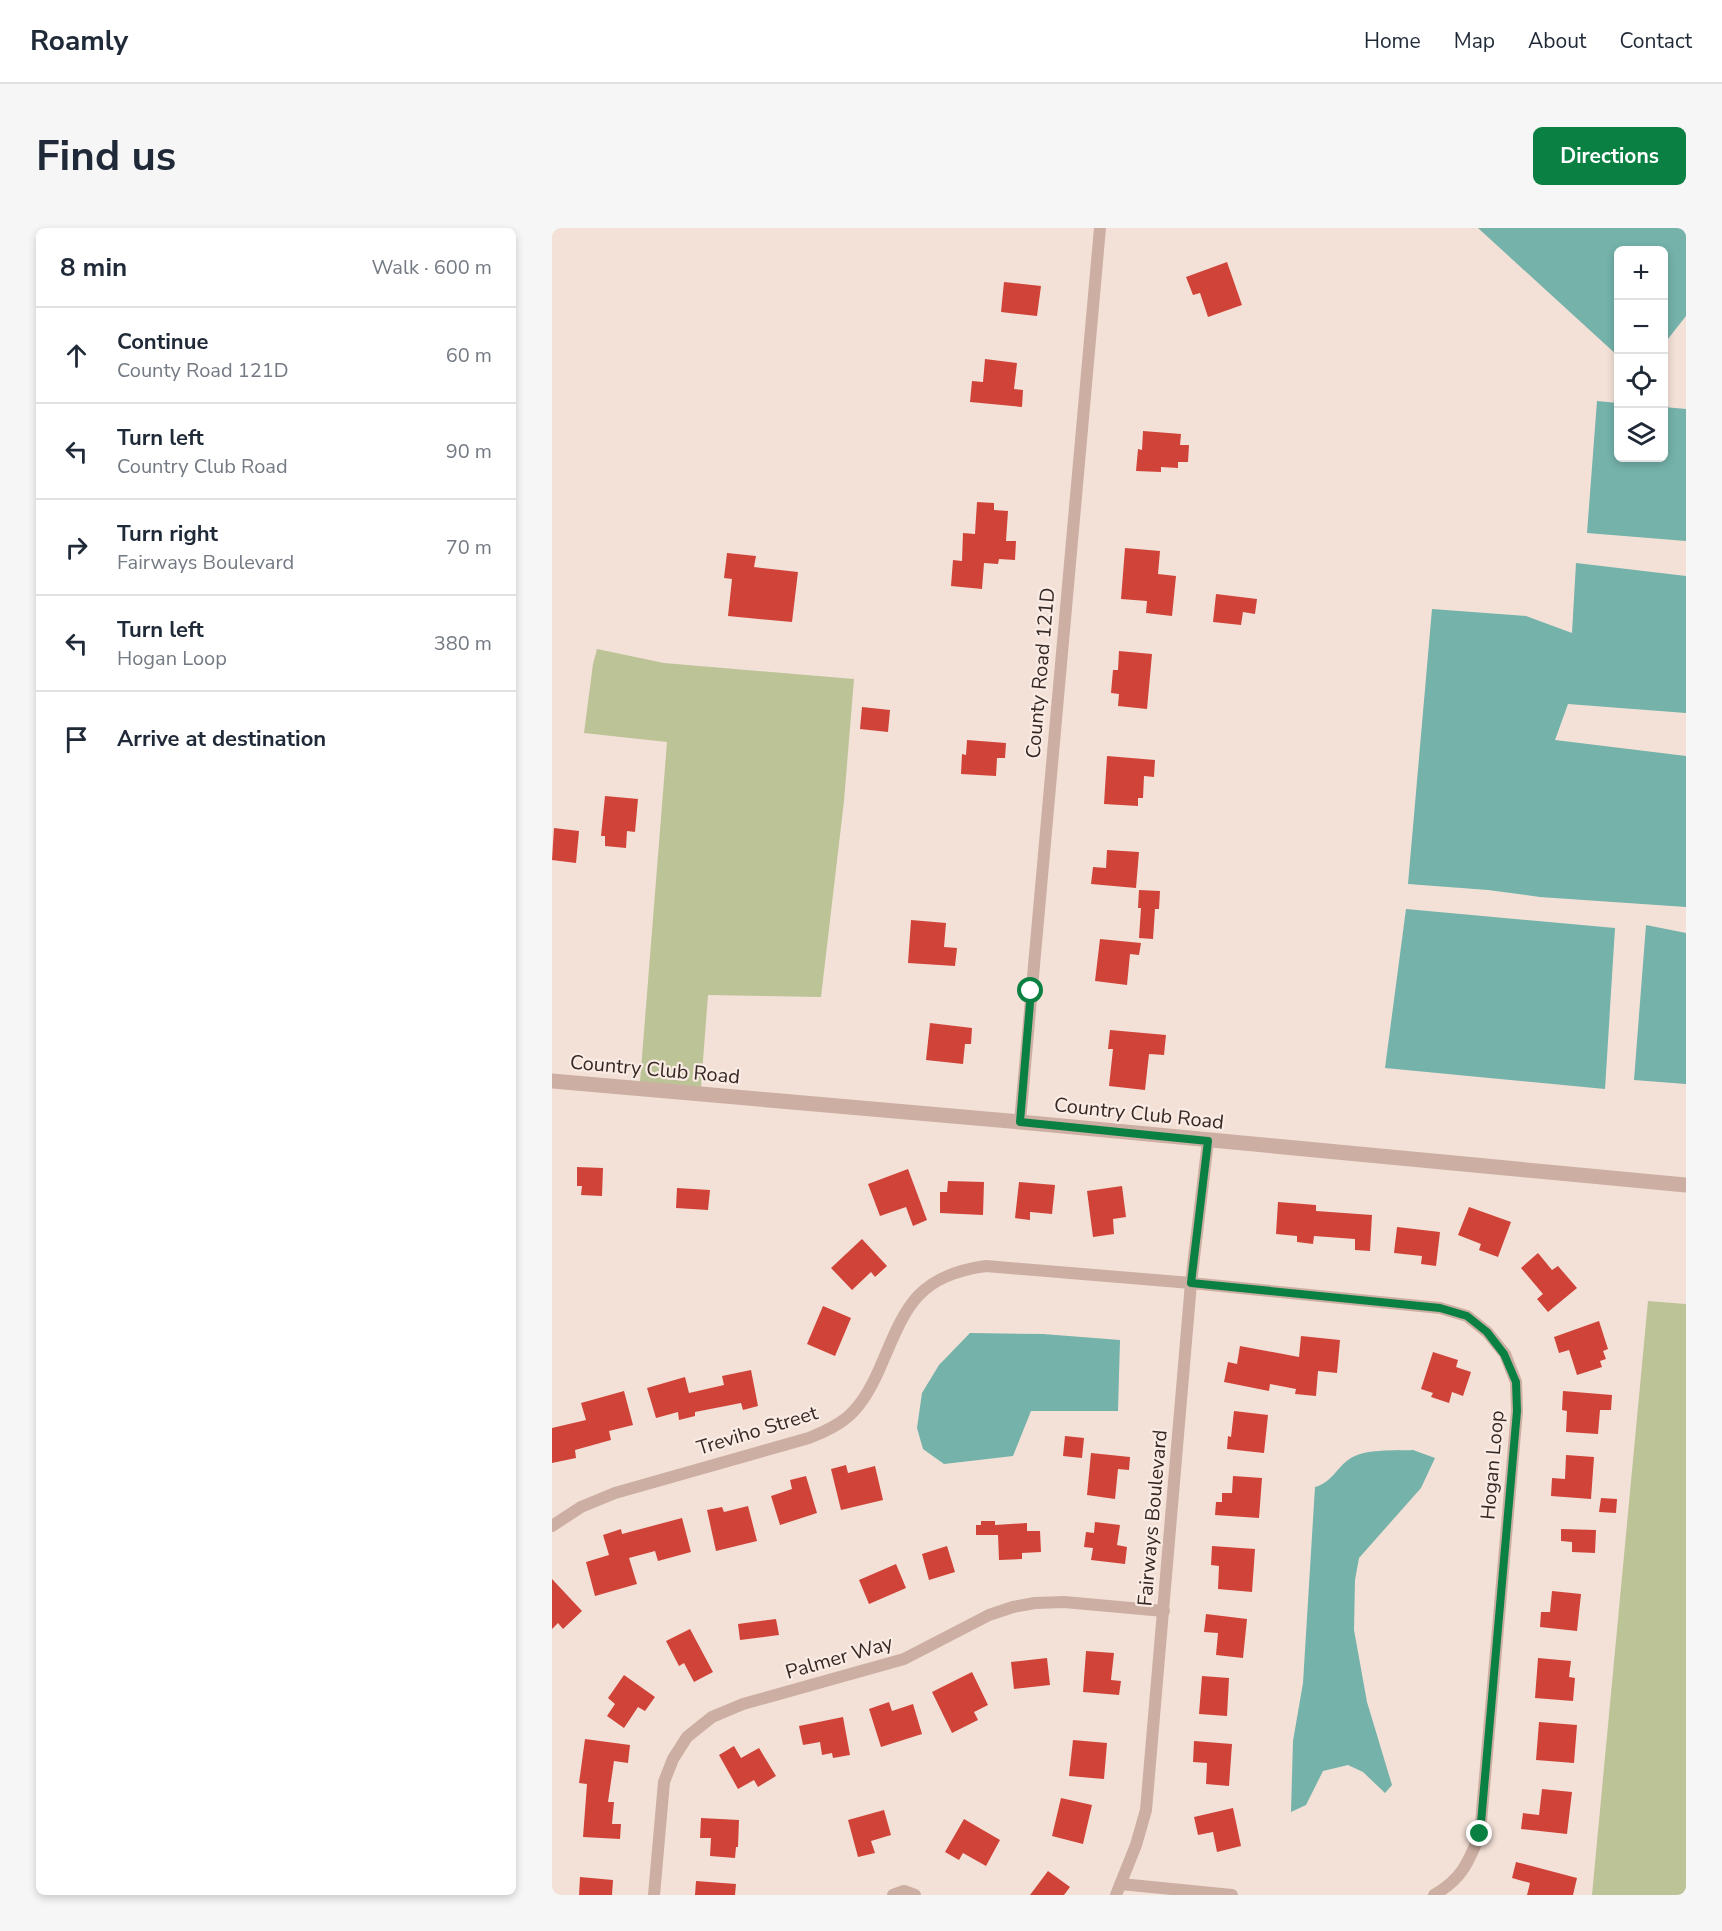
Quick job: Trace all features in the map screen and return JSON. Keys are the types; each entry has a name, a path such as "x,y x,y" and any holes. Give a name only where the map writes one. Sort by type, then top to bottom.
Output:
{"street":[{"name":"County Road 121D","path":"1020,1122 1100,228"},
{"name":"Country Club Road","path":"552,1082 1020,1122 1686,1185"},
{"name":"Fairways Boulevard","path":"1119,1890 1146,1810 1191,1283 1208,1141"},
{"name":"Treviho Street","path":"552,1526 581,1507 615,1493 809,1438 846,1419 862,1401 873,1383 898,1325 912,1302 928,1286 946,1275 962,1269 986,1266 1191,1283"},
{"name":"Hogan Loop","path":"1191,1283 1440,1308 1467,1316 1487,1332 1504,1354 1516,1382 1517,1411 1480,1834 1467,1865 1448,1887 1434,1895"},
{"name":"Palmer Way","path":"654,1895 664,1782 673,1759 687,1737 712,1717 743,1704 904,1659 989,1615 1013,1607 1035,1603 1064,1602 1164,1611"},
{"path":"1119,1890 1232,1895"},
{"path":"893,1895 904,1891 915,1895"}],"green space":[{"path":"597,649 664,663 854,679 844,801 821,997 708,995 701,1087 640,1082 667,742 584,733"},
{"path":"1648,1301 1686,1304 1686,1895 1592,1895"}],"water":[{"path":"1478,228 1686,228 1686,316 1668,339 1668,246 1614,246 1614,352"},
{"path":"1597,401 1614,403 1614,462 1668,462 1668,407 1686,409 1686,541 1587,533"},
{"path":"1576,563 1686,576 1686,713 1568,704 1555,740 1686,756 1686,907 1540,897 1488,890 1408,884 1432,609 1526,616 1572,633"},
{"path":"1406,909 1615,928 1605,1089 1385,1068"},
{"path":"1646,925 1686,933 1686,1084 1634,1080"},
{"path":"970,1333 1043,1334 1120,1340 1118,1411 1031,1411 1013,1456 944,1464 923,1449 917,1428 922,1393 939,1365"},
{"path":"1413,1450 1435,1458 1421,1488 1359,1558 1355,1580 1354,1630 1367,1702 1392,1785 1385,1793 1363,1772 1348,1765 1323,1771 1306,1805 1291,1812 1293,1741 1303,1683 1315,1487 1325,1482 1354,1456 1379,1451"}],"building":[{"path":"1227,262 1242,305 1208,317 1200,293 1193,295 1186,277"},
{"path":"1004,282 1041,286 1037,316 1001,312"},
{"path":"985,359 1017,363 1014,389 1023,390 1022,407 970,402 972,381 983,382"},
{"path":"1143,431 1181,434 1180,445 1189,445 1188,462 1178,462 1178,468 1161,467 1161,472 1136,471 1138,449 1142,450"},
{"path":"977,502 994,503 994,510 1008,511 1006,541 1016,541 1015,560 999,559 998,564 984,563 982,589 951,586 953,560 962,561 963,533 975,534"},
{"path":"1125,548 1160,551 1158,574 1176,576 1172,616 1146,613 1147,601 1121,599"},
{"path":"727,553 756,556 754,567 798,572 792,622 728,616 732,579 724,578"},
{"path":"1216,594 1257,599 1255,614 1243,612 1241,625 1213,622"},
{"path":"1119,651 1152,654 1147,709 1118,706 1119,694 1111,693 1113,670 1118,670"},
{"path":"862,707 890,710 888,732 860,729"},
{"path":"967,740 1006,743 1005,758 997,758 996,776 961,774 962,754 966,755"},
{"path":"1107,756 1155,760 1154,777 1144,776 1143,798 1138,798 1138,806 1104,804"},
{"path":"605,796 638,799 635,832 627,831 626,848 605,846 605,836 601,836"},
{"path":"554,828 579,831 576,863 552,860"},
{"path":"1107,850 1139,852 1136,888 1091,884 1093,867 1106,868"},
{"path":"1139,890 1160,891 1159,909 1155,909 1153,939 1139,938 1141,908 1138,908"},
{"path":"911,920 946,923 944,947 957,948 955,966 908,963"},
{"path":"1100,939 1141,943 1139,955 1130,954 1127,985 1095,981"},
{"path":"930,1023 972,1028 971,1044 965,1044 963,1064 926,1060"},
{"path":"1110,1030 1166,1035 1164,1055 1149,1054 1145,1090 1109,1086 1113,1049 1108,1049"},
{"path":"577,1167 603,1168 602,1196 581,1195 582,1186 577,1186"},
{"path":"908,1169 927,1220 913,1226 906,1207 880,1216 868,1184"},
{"path":"948,1181 984,1182 983,1215 940,1213 940,1192 947,1192"},
{"path":"1019,1182 1055,1185 1052,1214 1030,1212 1030,1220 1015,1218"},
{"path":"1122,1186 1126,1217 1113,1219 1114,1234 1093,1237 1087,1191"},
{"path":"677,1188 710,1190 708,1210 676,1208"},
{"path":"1278,1202 1316,1205 1316,1211 1372,1215 1370,1251 1355,1250 1355,1239 1314,1236 1313,1244 1297,1242 1297,1236 1276,1234"},
{"path":"1469,1207 1511,1222 1498,1257 1479,1250 1481,1244 1458,1235"},
{"path":"1397,1227 1440,1232 1436,1266 1421,1264 1422,1256 1394,1253"},
{"path":"862,1239 887,1266 875,1277 871,1272 852,1290 831,1268"},
{"path":"1538,1253 1552,1270 1558,1266 1577,1288 1548,1312 1537,1299 1543,1294 1521,1268"},
{"path":"823,1306 851,1318 835,1356 807,1344"},
{"path":"1599,1321 1608,1349 1603,1351 1606,1359 1600,1361 1602,1367 1577,1375 1569,1350 1559,1353 1554,1337"},
{"path":"1301,1336 1340,1340 1337,1373 1318,1371 1316,1396 1295,1394 1296,1389 1270,1384 1269,1391 1224,1382 1228,1362 1237,1364 1240,1346 1299,1357"},
{"path":"1433,1352 1458,1360 1456,1367 1471,1372 1463,1396 1452,1392 1449,1403 1431,1397 1433,1393 1421,1389"},
{"path":"751,1370 758,1406 743,1410 741,1403 695,1412 695,1416 679,1420 678,1412 656,1418 647,1388 685,1377 689,1393 724,1385 722,1376"},
{"path":"624,1391 633,1425 609,1431 611,1440 575,1450 576,1458 552,1463 552,1428 586,1420 581,1403"},
{"path":"1563,1391 1612,1395 1611,1410 1600,1410 1598,1434 1566,1432 1567,1411 1562,1410"},
{"path":"1234,1411 1268,1415 1264,1453 1227,1449"},
{"path":"1065,1436 1084,1438 1082,1458 1063,1456"},
{"path":"1091,1453 1130,1457 1129,1470 1118,1469 1115,1499 1087,1495"},
{"path":"1566,1455 1594,1457 1591,1499 1551,1496 1552,1478 1565,1479"},
{"path":"846,1465 848,1473 875,1466 883,1500 841,1510 831,1469"},
{"path":"806,1476 817,1513 780,1525 771,1496 792,1489 790,1480"},
{"path":"1233,1476 1262,1478 1259,1518 1215,1515 1216,1502 1222,1502 1222,1493 1232,1493"},
{"path":"1601,1498 1617,1499 1616,1513 1599,1512"},
{"path":"748,1506 757,1541 716,1551 707,1510 722,1507 724,1512"},
{"path":"682,1518 691,1552 658,1561 655,1551 629,1558 637,1584 595,1596 586,1562 609,1555 603,1535 621,1529 622,1534"},
{"path":"981,1521 995,1521 995,1525 1027,1523 1027,1531 1040,1531 1041,1552 1022,1553 1022,1559 999,1560 998,1535 976,1535 976,1525 981,1525"},
{"path":"1095,1522 1120,1525 1117,1545 1127,1547 1125,1564 1091,1560 1093,1548 1084,1547 1086,1532 1094,1533"},
{"path":"1561,1529 1596,1530 1595,1553 1572,1552 1572,1542 1561,1541"},
{"path":"947,1546 955,1572 929,1580 922,1554"},
{"path":"1212,1546 1255,1549 1252,1592 1218,1589 1219,1566 1211,1565"},
{"path":"896,1564 906,1588 869,1604 859,1580"},
{"path":"552,1579 582,1611 563,1629 558,1623 552,1629"},
{"path":"1552,1591 1581,1594 1577,1631 1540,1627 1541,1612 1550,1612"},
{"path":"1206,1614 1247,1619 1243,1658 1216,1655 1218,1633 1204,1632"},
{"path":"776,1619 779,1635 740,1640 738,1624"},
{"path":"690,1629 713,1672 694,1682 684,1663 679,1666 666,1641"},
{"path":"1086,1651 1114,1653 1111,1680 1121,1681 1119,1695 1083,1692"},
{"path":"1047,1658 1050,1685 1014,1689 1011,1662"},
{"path":"1538,1658 1571,1661 1569,1677 1575,1678 1573,1701 1535,1698"},
{"path":"972,1672 988,1705 974,1712 978,1720 952,1733 932,1692"},
{"path":"624,1675 655,1697 645,1711 638,1707 624,1728 607,1716 615,1704 608,1698"},
{"path":"1202,1676 1229,1678 1227,1716 1199,1714"},
{"path":"889,1702 892,1711 913,1704 922,1734 881,1747 869,1709"},
{"path":"843,1717 850,1755 833,1758 832,1753 822,1755 820,1742 803,1745 799,1726"},
{"path":"1539,1722 1577,1725 1574,1763 1536,1760"},
{"path":"585,1739 630,1745 628,1763 614,1761 608,1802 614,1802 612,1824 621,1824 620,1839 583,1837 587,1784 579,1783"},
{"path":"1073,1740 1107,1743 1104,1779 1069,1776"},
{"path":"1194,1741 1232,1744 1229,1786 1206,1784 1207,1763 1193,1762"},
{"path":"734,1746 741,1758 759,1748 776,1776 758,1787 754,1780 738,1789 719,1755"},
{"path":"1542,1789 1572,1792 1567,1834 1521,1829 1523,1813 1539,1815"},
{"path":"1061,1798 1092,1805 1083,1844 1052,1836"},
{"path":"1233,1808 1241,1846 1217,1852 1213,1832 1198,1835 1194,1817"},
{"path":"884,1810 891,1835 871,1841 875,1853 858,1857 848,1820"},
{"path":"701,1818 739,1820 738,1847 736,1847 735,1858 710,1856 711,1838 700,1838"},
{"path":"964,1819 1000,1840 986,1866 963,1853 959,1860 945,1852"},
{"path":"1516,1862 1577,1878 1573,1895 1527,1895 1530,1883 1512,1878"},
{"path":"1048,1871 1070,1887 1064,1895 1030,1895"},
{"path":"580,1877 613,1880 612,1895 579,1895"},
{"path":"696,1881 736,1884 735,1895 695,1895"}],"route":[{"path":"1031,991 1020,1122 1208,1141 1191,1283 1440,1308 1467,1316 1487,1332 1504,1354 1516,1382 1517,1411 1480,1834"}]}
